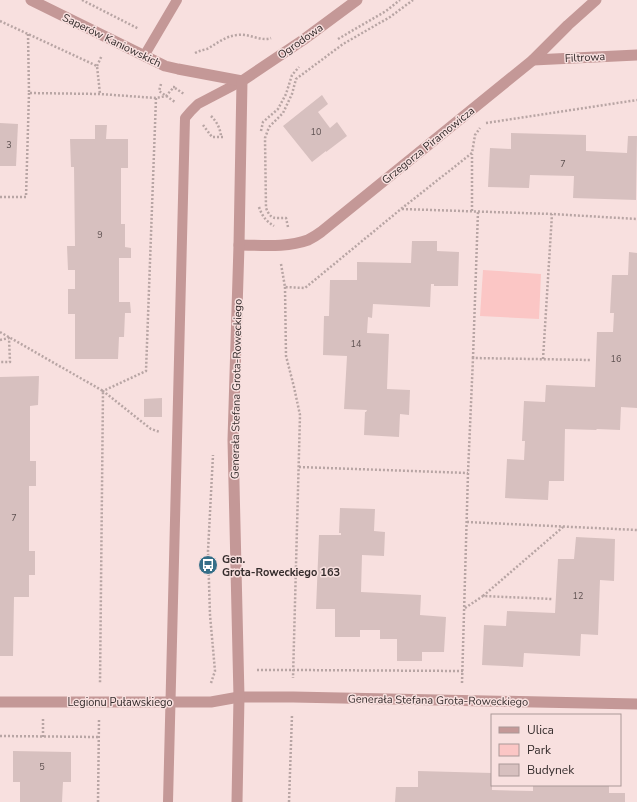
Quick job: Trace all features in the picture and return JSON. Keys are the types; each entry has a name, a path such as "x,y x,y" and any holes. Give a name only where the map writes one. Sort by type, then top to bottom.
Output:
{"street":[{"name":"Saperów Kaniowskich","path":"31,0 165,66 242,80"},
{"name":"Ogrodowa","path":"242,80 303,40 357,0"},
{"name":"Grzegorza Piramowicza","path":"239,245 291,244 307,240 321,232 533,60 568,25 596,0"},
{"name":"Filtrowa","path":"533,60 637,55"},
{"name":"Generała Stefana Grota-Roweckiego","path":"238,802 239,697 233,440 242,80"},
{"name":"Generała Stefana Grota-Roweckiego","path":"239,697 637,704"},
{"name":"Legionu Puławskiego","path":"0,702 211,702 239,697"}],"lane":[{"path":"144,56 177,0"},
{"path":"168,802 185,118 198,104 242,80"}],"path":[{"path":"336,40 386,11 400,0"},
{"path":"291,244 286,218 274,218 269,214 266,208 265,138 269,127 282,113 292,94 296,79 343,44 390,17 414,0"},
{"path":"0,21 97,66 100,94"},
{"path":"0,197 26,197 29,93 28,34"},
{"path":"29,93 100,94 156,98 166,96 174,87 182,53 206,49 224,38 238,34 250,35 263,39 269,39 274,36"},
{"path":"261,133 263,122 278,109 286,94 292,75 303,62"},
{"path":"174,87 188,98"},
{"path":"103,391 146,371 156,98"},
{"path":"472,211 472,153 475,135 484,123 637,100"},
{"path":"305,288 472,153"},
{"path":"401,209 552,214 637,219"},
{"path":"462,701 468,473 478,211"},
{"path":"543,359 552,214"},
{"path":"284,287 286,356 300,415 289,802"},
{"path":"0,332 103,391 151,429 176,435"},
{"path":"0,340 9,338"},
{"path":"0,362 10,362 9,338"},
{"path":"473,358 591,360"},
{"path":"100,684 103,391"},
{"path":"298,467 468,473"},
{"path":"467,522 637,530"},
{"path":"464,608 483,596 564,527"},
{"path":"483,596 552,599"},
{"path":"238,671 463,671"},
{"path":"42,714 43,737"},
{"path":"0,736 98,737 98,802"}],"green space":[{"path":"483,270 541,274 539,319 480,316"}],"building":[{"path":"322,95 328,104 318,112 330,128 337,122 347,136 312,162 283,126"},
{"path":"0,123 18,124 16,166 0,166"},
{"path":"95,125 107,125 106,139 128,139 128,168 121,168 121,224 125,224 125,247 131,248 131,258 119,258 119,302 130,302 131,313 125,313 124,337 119,337 118,359 75,359 75,314 68,314 68,289 75,289 75,270 68,270 67,246 75,246 74,167 71,167 70,139 95,139"},
{"path":"511,133 586,135 586,151 627,153 628,136 637,136 636,200 573,198 574,176 530,175 529,188 488,187 490,148 511,149"},
{"path":"412,241 437,241 437,251 459,252 458,286 434,286 434,284 431,284 430,307 373,304 372,318 368,317 367,333 389,334 387,389 410,390 409,415 400,414 399,437 364,435 365,412 367,410 344,409 347,356 323,355 324,316 329,316 330,280 357,280 357,262 411,263"},
{"path":"629,252 637,253 637,408 621,407 620,430 565,429 564,481 549,481 548,500 505,498 507,459 524,460 525,441 522,441 524,401 545,402 546,385 595,387 597,332 613,332 614,313 610,313 612,275 628,275"},
{"path":"39,376 38,405 30,406 30,461 36,461 36,486 29,486 29,551 35,551 35,575 29,575 29,597 14,597 13,656 0,656 0,377"},
{"path":"162,398 162,417 144,417 144,399"},
{"path":"340,508 375,509 374,531 385,532 384,556 362,555 361,592 421,595 420,615 446,617 444,652 422,652 422,661 397,661 397,639 380,639 380,630 360,630 360,637 335,637 335,609 316,609 319,535 341,535 341,533 339,533"},
{"path":"576,537 615,539 614,581 600,580 598,635 581,634 580,656 524,653 523,667 482,665 484,625 506,626 507,611 555,613 558,559 574,559"},
{"path":"13,751 71,752 71,782 63,782 62,802 20,802 20,782 13,782"},
{"path":"418,771 491,773 492,790 533,791 533,786 609,786 609,793 625,793 625,802 395,802 396,787 418,787"}],"place":[{"name":"Gen. Grota-Roweckiego 163","path":"208,565"}]}
